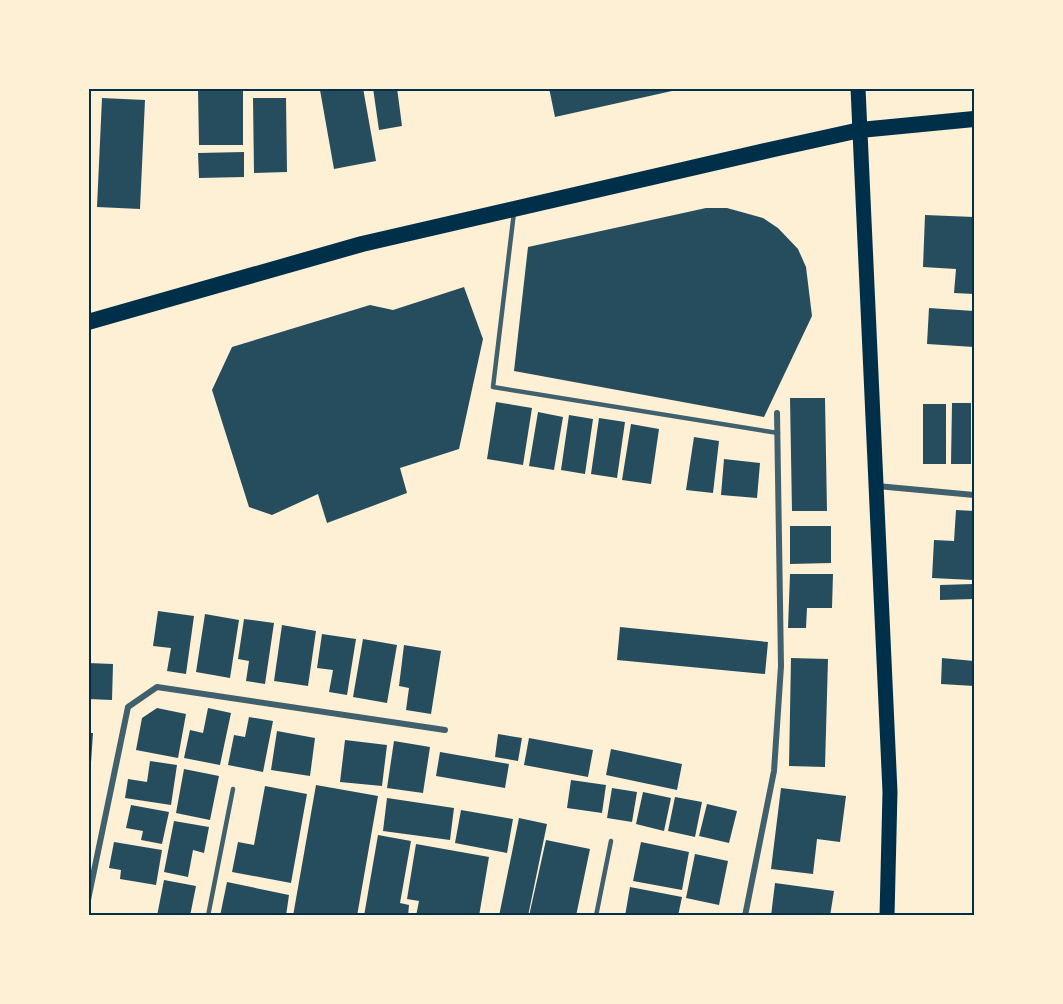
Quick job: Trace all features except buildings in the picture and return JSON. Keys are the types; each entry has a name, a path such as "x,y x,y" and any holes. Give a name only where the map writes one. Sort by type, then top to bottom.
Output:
{"highway":[{"path":"88,322 362,244 514,209 860,130 975,119"}],"main road":[{"path":"858,88 890,792 888,915"}],"street":[{"path":"745,915 774,771 781,678 777,413"},
{"path":"877,486 975,495"},
{"path":"88,900 128,707 157,687 445,730"}],"lane":[{"path":"514,209 493,387 778,433"},
{"path":"208,915 233,789"},
{"path":"596,915 611,841"}]}
